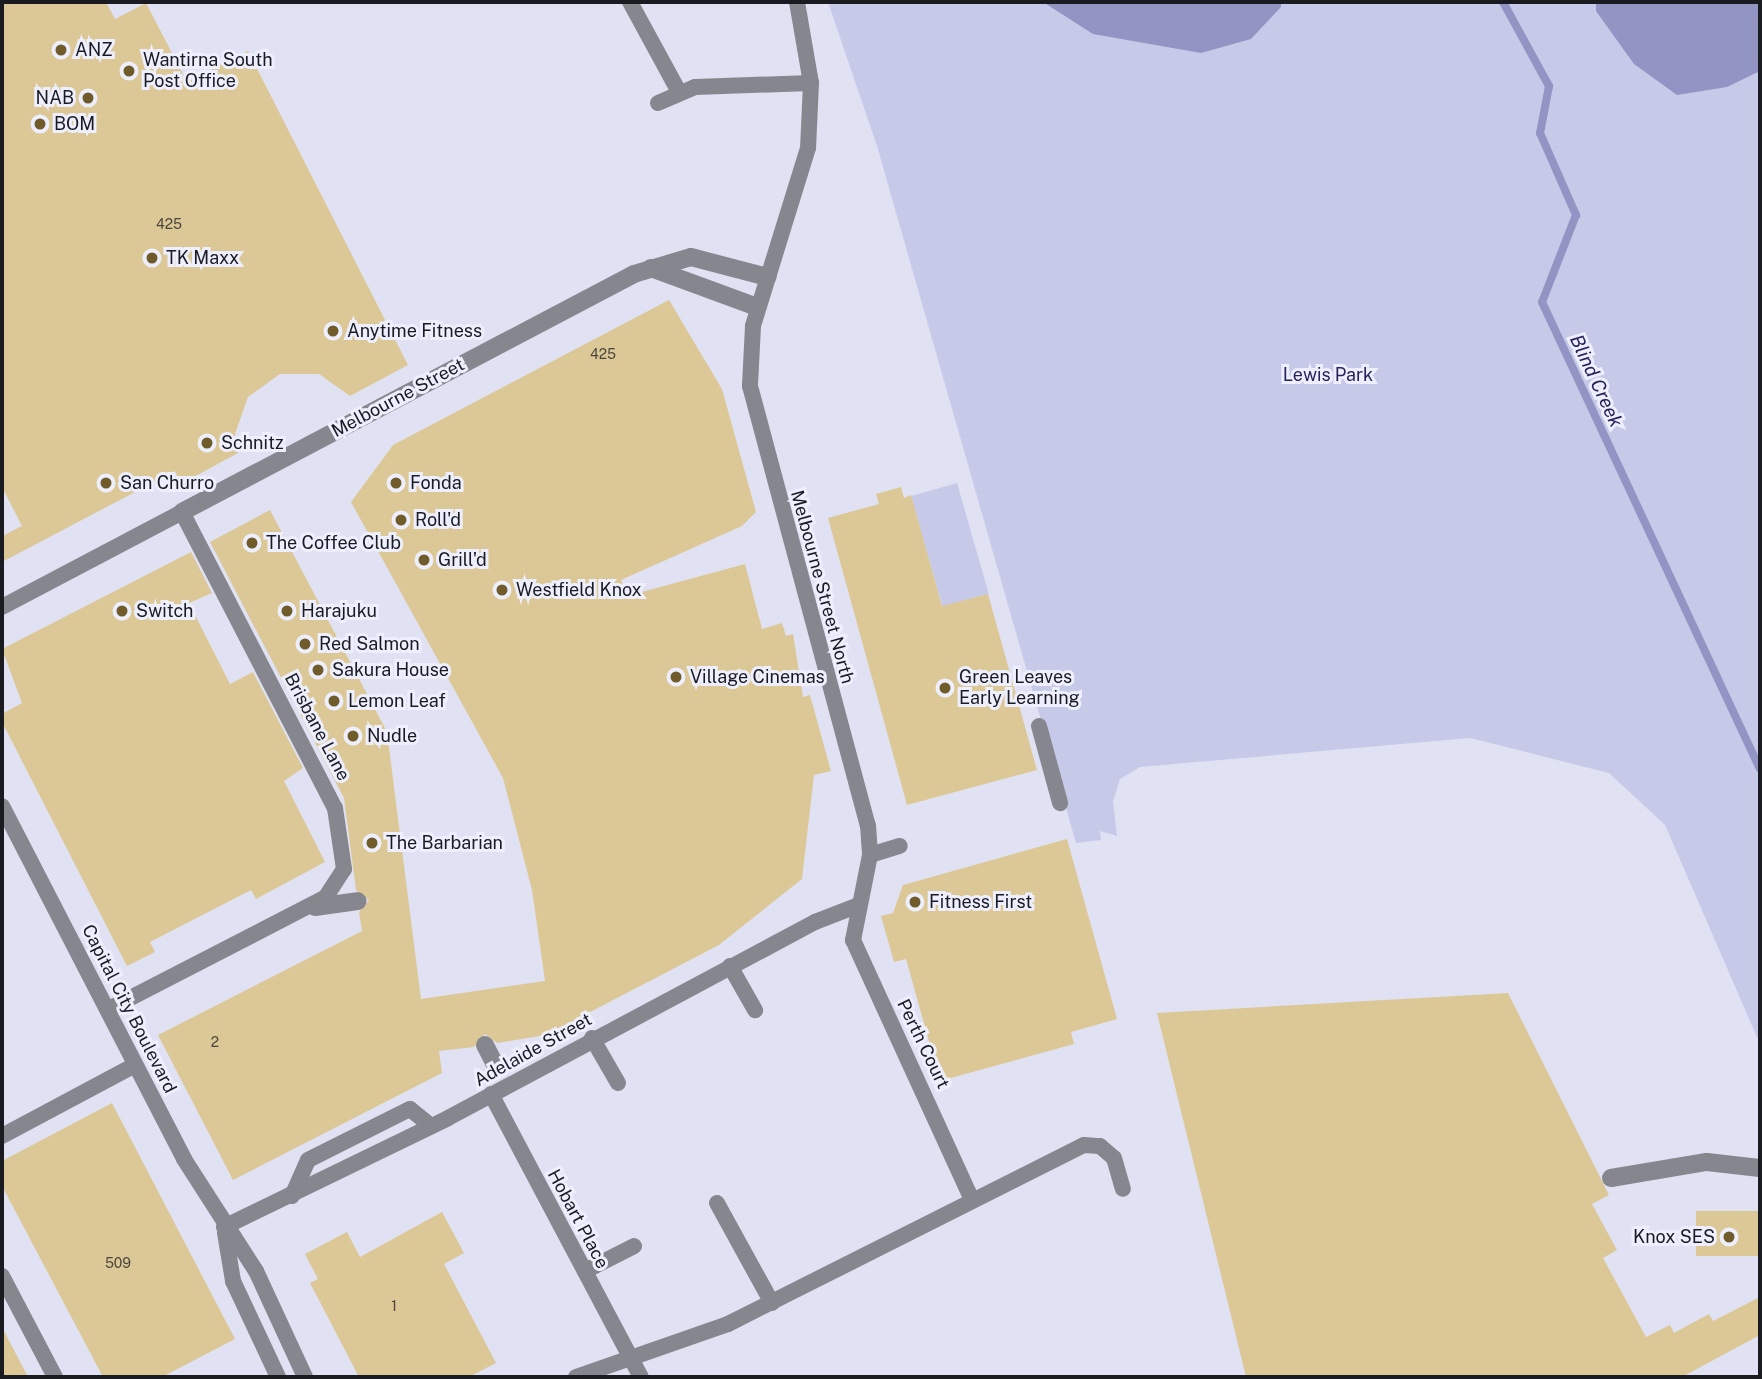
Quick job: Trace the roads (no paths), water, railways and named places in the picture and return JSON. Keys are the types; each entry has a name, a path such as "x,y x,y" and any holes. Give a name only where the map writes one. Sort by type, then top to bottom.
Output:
{"street":[{"name":"Melbourne Street","path":"183,512 651,268 691,257 767,277"},
{"path":"651,268 758,307"},
{"path":"315,907 358,901"},
{"path":"485,1045 494,1063"},
{"path":"1611,1178 1707,1162 1760,1168"}],"lane":[{"path":"630,2 678,90"},
{"name":"Melbourne Street North","path":"797,2 811,83 804,171 758,307 750,348 752,401 868,825 870,855 859,905"},
{"path":"658,103 678,90 811,83"},
{"path":"2,607 183,512"},
{"name":"Brisbane Lane","path":"109,1009 315,907 344,869 332,797 183,512"},
{"path":"1039,726 1059,803"},
{"name":"Capital City Boulevard","path":"2,806 109,1009 135,1065 224,1227 256,1271 305,1377"},
{"path":"870,855 900,846"},
{"name":"Adelaide Street","path":"224,1227 431,1126 592,1038 859,905"},
{"name":"Perth Court","path":"859,905 853,940 971,1198"},
{"path":"730,967 755,1010"},
{"path":"592,1038 618,1083"},
{"path":"7,1133 135,1065"},
{"name":"Hobart Place","path":"491,1094 641,1377"},
{"path":"292,1196 308,1160 410,1109 431,1126"},
{"path":"576,1377 633,1361 772,1303 971,1198 1092,1144 1114,1157 1123,1189"},
{"path":"717,1203 772,1303"},
{"name":"Capital City Boulevard","path":"224,1227 233,1280 278,1377"},
{"path":"585,1271 634,1246"},
{"path":"2,1276 55,1377"}],"waterway":[{"name":"Blind Creek","path":"1503,2 1549,86 1540,133 1576,215 1542,302 1760,769"}],"place":[{"name":"ANZ","path":"61,50"},
{"name":"Wantirna South Post Office","path":"129,71"},
{"name":"NAB","path":"88,98"},
{"name":"BOM","path":"40,124"},
{"name":"TK Maxx","path":"152,258"},
{"name":"Anytime Fitness","path":"333,331"},
{"name":"Schnitz","path":"207,443"},
{"name":"San Churro","path":"106,483"},
{"name":"Fonda","path":"396,483"},
{"name":"Roll'd","path":"401,520"},
{"name":"The Coffee Club","path":"252,543"},
{"name":"Grill'd","path":"424,560"},
{"name":"Westfield Knox","path":"502,590"},
{"name":"Switch","path":"122,611"},
{"name":"Harajuku","path":"287,611"},
{"name":"Red Salmon","path":"305,644"},
{"name":"Sakura House","path":"318,670"},
{"name":"Village Cinemas","path":"676,677"},
{"name":"Green Leaves Early Learning","path":"945,688"},
{"name":"Lemon Leaf","path":"334,701"},
{"name":"Nudle","path":"353,736"},
{"name":"The Barbarian","path":"372,843"},
{"name":"Fitness First","path":"915,902"},
{"name":"Knox SES","path":"1729,1237"}],"park label":[{"name":"Lewis Park","path":"1328,375"}]}
